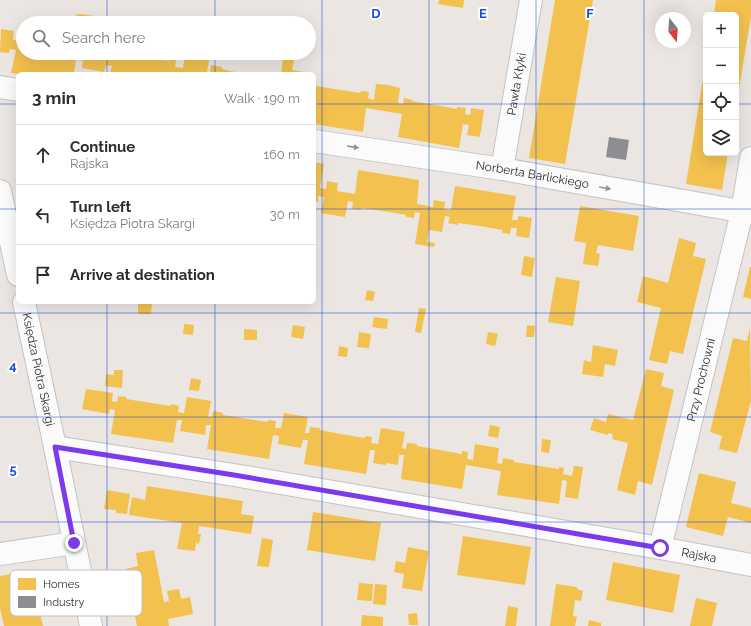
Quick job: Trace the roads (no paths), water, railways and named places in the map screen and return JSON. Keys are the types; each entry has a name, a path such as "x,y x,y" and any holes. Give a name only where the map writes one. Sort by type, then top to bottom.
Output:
{"street":[{"name":"Pawła Kłyki","path":"502,169 532,0"},
{"path":"0,87 16,90"},
{"name":"Norberta Barlickiego","path":"316,141 502,169 747,213"},
{"name":"Przy Prochowni","path":"660,548 747,213 751,158"},
{"path":"0,191 16,266"},
{"name":"Księdza Piotra Skargi","path":"24,304 80,570"},
{"name":"Rajska","path":"55,447 234,475 751,565"},
{"path":"0,554 74,543"},
{"name":"Księdza Piotra Skargi","path":"89,616 91,626"}]}
